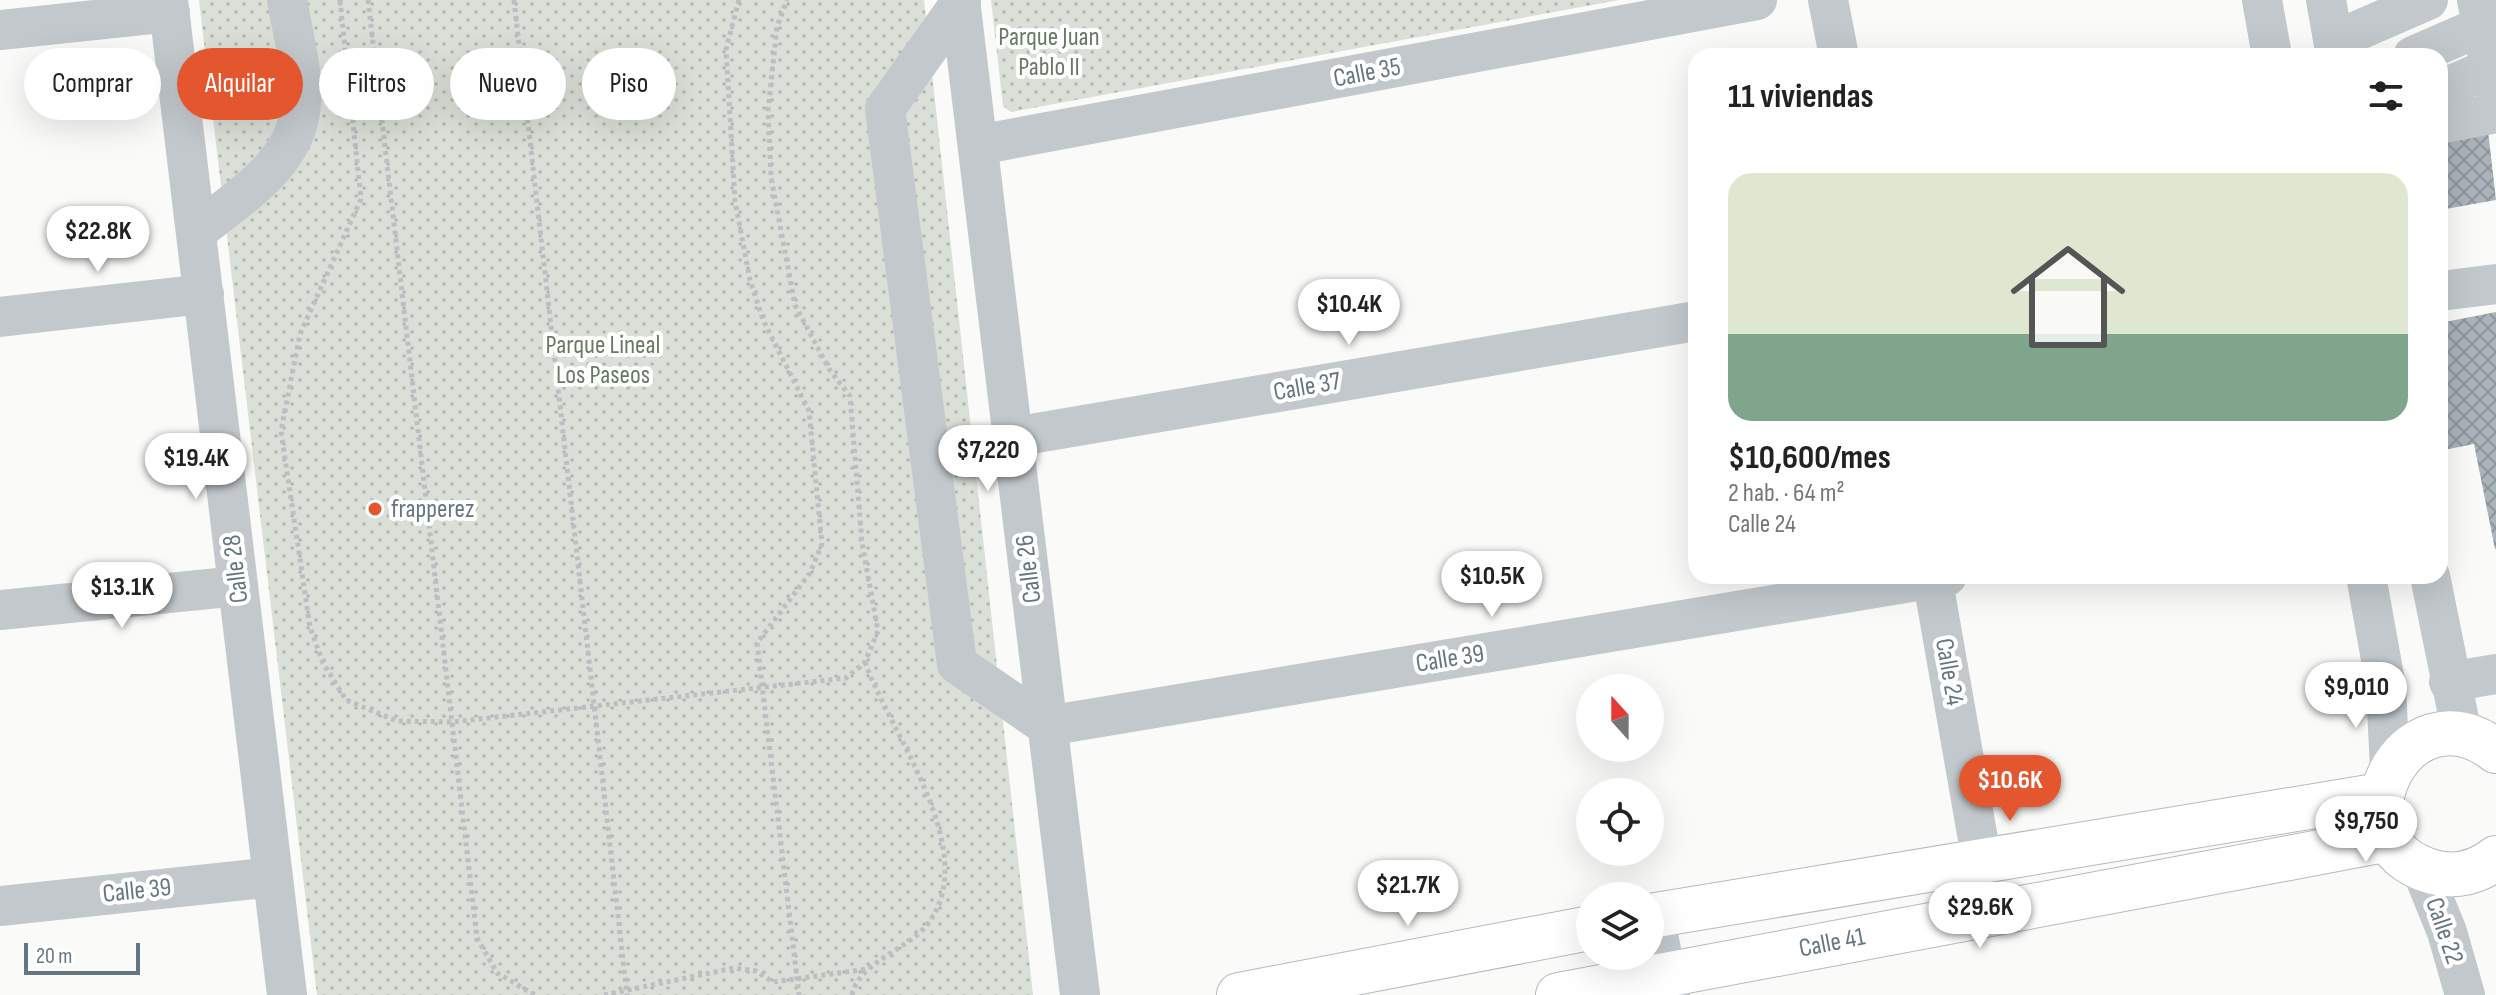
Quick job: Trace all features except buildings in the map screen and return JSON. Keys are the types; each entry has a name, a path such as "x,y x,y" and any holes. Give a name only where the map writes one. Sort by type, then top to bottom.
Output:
{"main road":[{"path":"2479,742 2438,735 2419,742 2402,754 2386,782 2381,818 2390,839 2403,856 2421,868 2442,874 2464,873 2485,867 2496,858"},
{"path":"1664,914 1982,862 2386,782"},
{"name":"Calle 41","path":"1558,995 1668,984 2390,839"},
{"path":"1239,995 1576,931"}],"street":[{"path":"196,232 274,168 295,139 302,102 287,0"},
{"name":"Calle 35","path":"978,145 1757,0"},
{"path":"1828,0 1837,48"},
{"path":"2262,0 2271,48"},
{"path":"2326,0 2335,48 2390,8 2428,0"},
{"path":"960,1 885,109 957,664 1047,726"},
{"name":"Calle 26","path":"960,1 1080,995"},
{"path":"0,30 169,6"},
{"name":"Calle 28","path":"169,6 287,995"},
{"path":"2390,8 2398,48"},
{"path":"2425,48 2480,13 2493,83 2448,89"},
{"path":"2448,122 2496,113"},
{"path":"2448,290 2496,284"},
{"path":"0,317 204,294"},
{"name":"Calle 37","path":"1013,437 1688,322"},
{"name":"Calle 39","path":"1047,726 1895,584"},
{"name":"Calle 24","path":"1938,584 1982,862"},
{"path":"2367,584 2386,687 2386,782"},
{"path":"2431,584 2449,682 2479,742"},
{"path":"0,610 238,586"},
{"path":"2449,682 2496,674"},
{"name":"Calle 22","path":"2421,868 2447,932 2465,995"},
{"name":"Calle 39","path":"0,906 273,877"}],"path":[{"path":"340,0 361,199 300,334 281,431 310,627 323,663 346,700 397,721 452,722 846,678 865,662 878,631 862,543 850,396 829,369 795,305 771,177 768,111 777,27 787,0"},
{"path":"368,0 477,938 497,973 535,995"},
{"path":"514,0 626,993"},
{"path":"739,0 726,49 735,201 750,280 760,311 809,411 822,544 810,573 757,643 799,995"},
{"path":"852,995 869,969 919,935 937,912 946,875 934,808 902,735 876,692 865,662"},
{"path":"604,995 626,993 734,968 756,971 773,982 869,969"}],"green space":[{"name":"Parque Lineal Los Paseos","path":"199,0 924,0 1033,995 317,995 213,120 303,120 303,48 205,48"},
{"name":"Parque Juan Pablo II","path":"991,0 1619,0 1011,112 1003,106"}],"place":[{"name":"frapperez","path":"375,509"}]}
